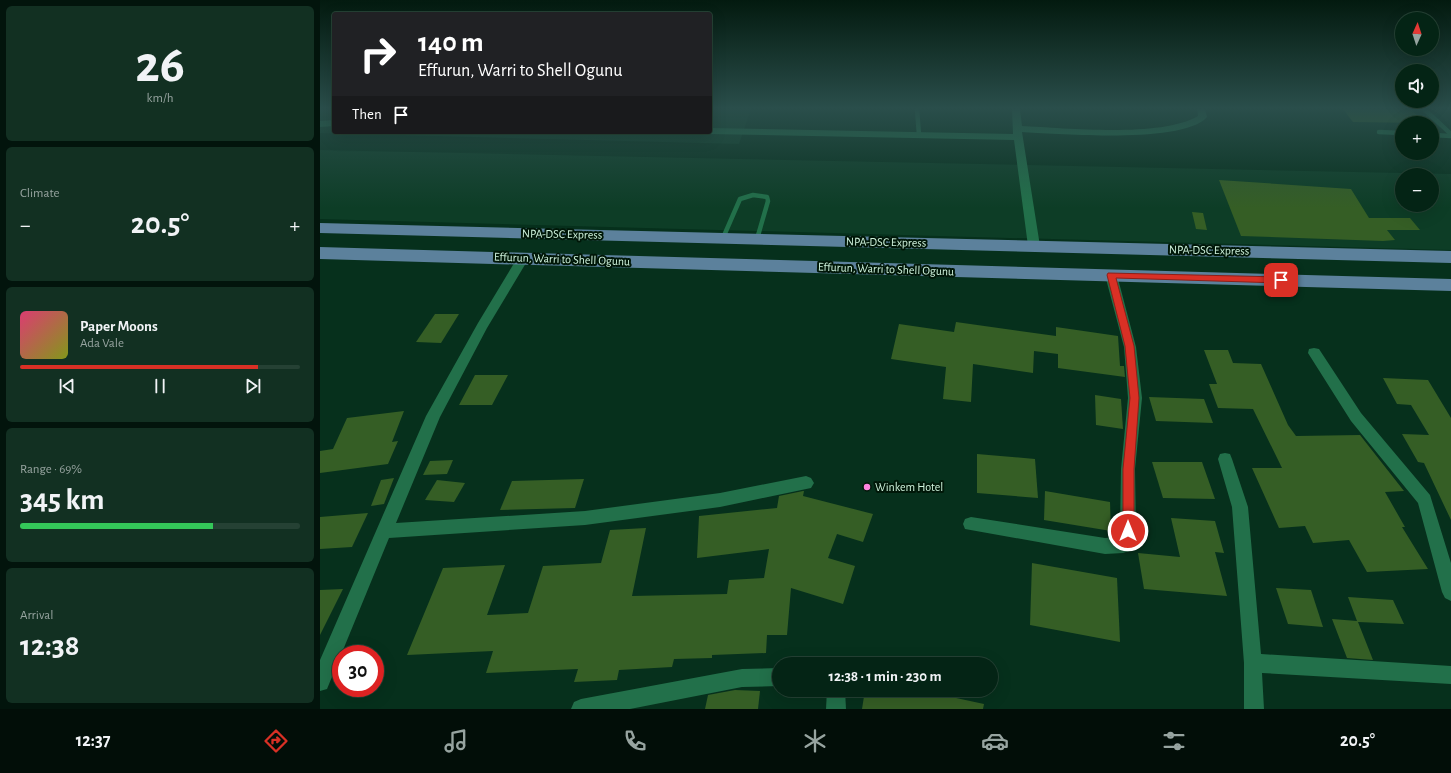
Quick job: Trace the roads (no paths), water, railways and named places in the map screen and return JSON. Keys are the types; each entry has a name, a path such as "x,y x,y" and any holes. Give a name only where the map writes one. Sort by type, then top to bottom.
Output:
{"main road":[{"name":"NPA-DSC Express","path":"320,228 1451,256"},
{"name":"Effurun, Warri to Shell Ogunu","path":"320,253 1451,285"}],"street":[{"path":"1019,142 1034,246"},
{"path":"320,682 383,530 433,416 482,326 523,258"},
{"path":"971,524 1105,546 1123,545 1128,531 1128,469 1135,398 1130,346 1111,275"},
{"path":"1314,353 1356,417 1425,500 1451,592"},
{"path":"1225,459 1240,507 1254,663 1254,709"},
{"path":"383,530 584,518 720,500 806,483"},
{"path":"1254,663 1451,675"},
{"path":"581,709 742,678 772,677"},
{"path":"836,697 836,709"}],"lane":[{"path":"723,238 740,199 744,196 757,195 767,198 768,201 757,239"}],"place":[{"name":"Winkem Hotel","path":"867,487"}]}
